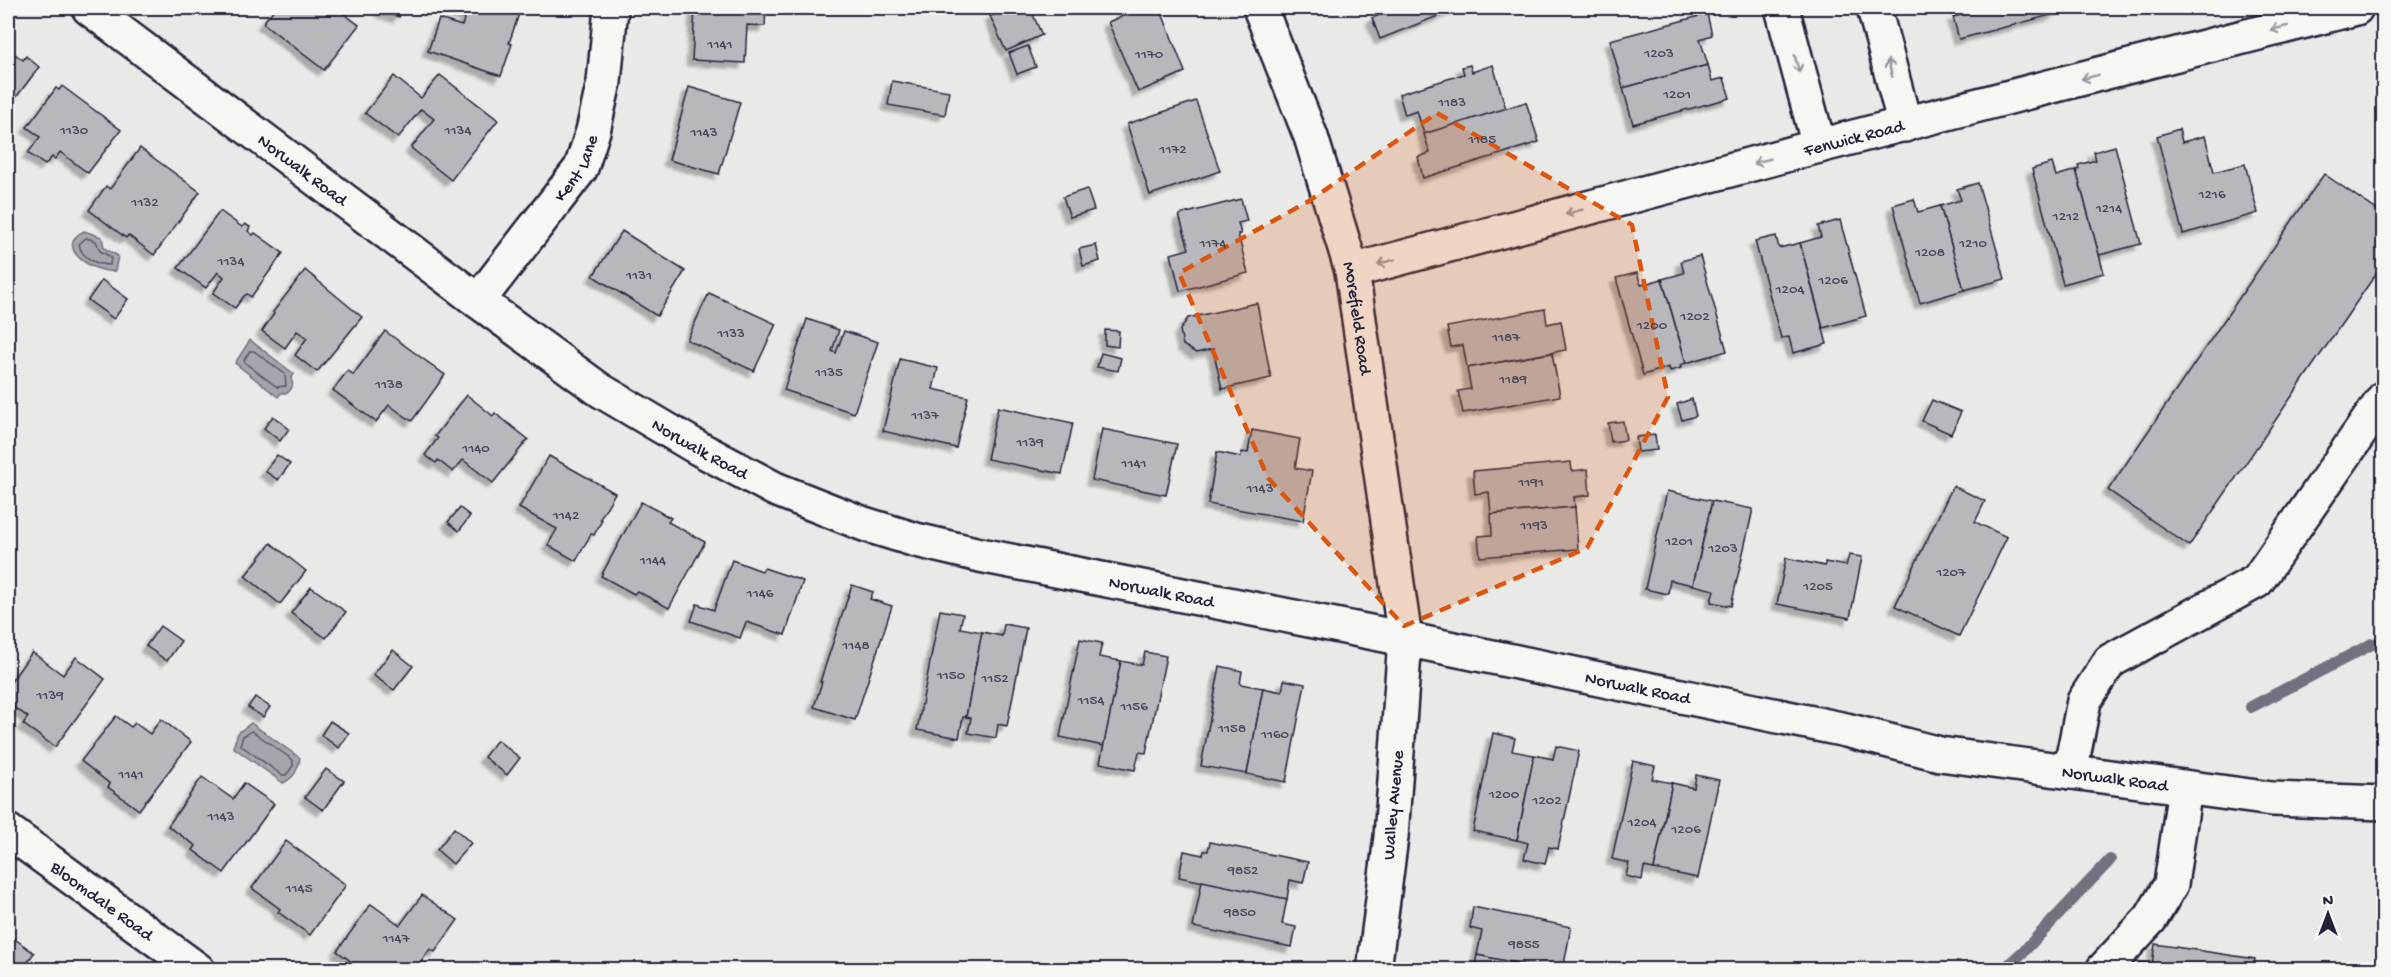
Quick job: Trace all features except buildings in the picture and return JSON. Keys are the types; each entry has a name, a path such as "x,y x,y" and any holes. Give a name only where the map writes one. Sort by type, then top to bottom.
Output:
{"street":[{"name":"Norwalk Road","path":"89,8 478,302 600,390 698,448 775,489 864,524 916,540 980,555 1405,639 1846,730 1940,754 2272,799 2384,803"},
{"name":"Kent Lane","path":"478,302 581,168 593,131 604,82 611,8"},
{"name":"Morefield Road","path":"1260,8 1311,138 1352,272 1405,639"},
{"path":"1782,8 1819,146"},
{"path":"1874,8 1905,125"},
{"name":"Fenwick Road","path":"1352,272 1819,146 2356,8"},
{"path":"2070,772 2084,701 2110,661 2258,581 2384,398"},
{"name":"Walley Avenue","path":"1374,969 1391,837 1405,639"},
{"path":"2103,969 2151,918 2171,884 2185,788"},
{"name":"Bloomdale Road","path":"8,831 198,969"}],"highlighted area":[{"path":"1437,113 1632,225 1668,397 1587,548 1404,626 1268,478 1179,273 1309,201"}],"water":[{"path":"84,231 102,237 104,248 118,256 115,271 106,271 88,264 74,251 72,244 75,237"},
{"path":"250,340 294,374 291,379 291,390 281,393 278,397 235,363"},
{"path":"251,723 300,758 295,773 287,781 283,783 233,747 238,733"}],"waterway":[{"path":"2251,707 2372,644 2384,643"},
{"path":"2003,970 2025,950 2110,860"}]}
